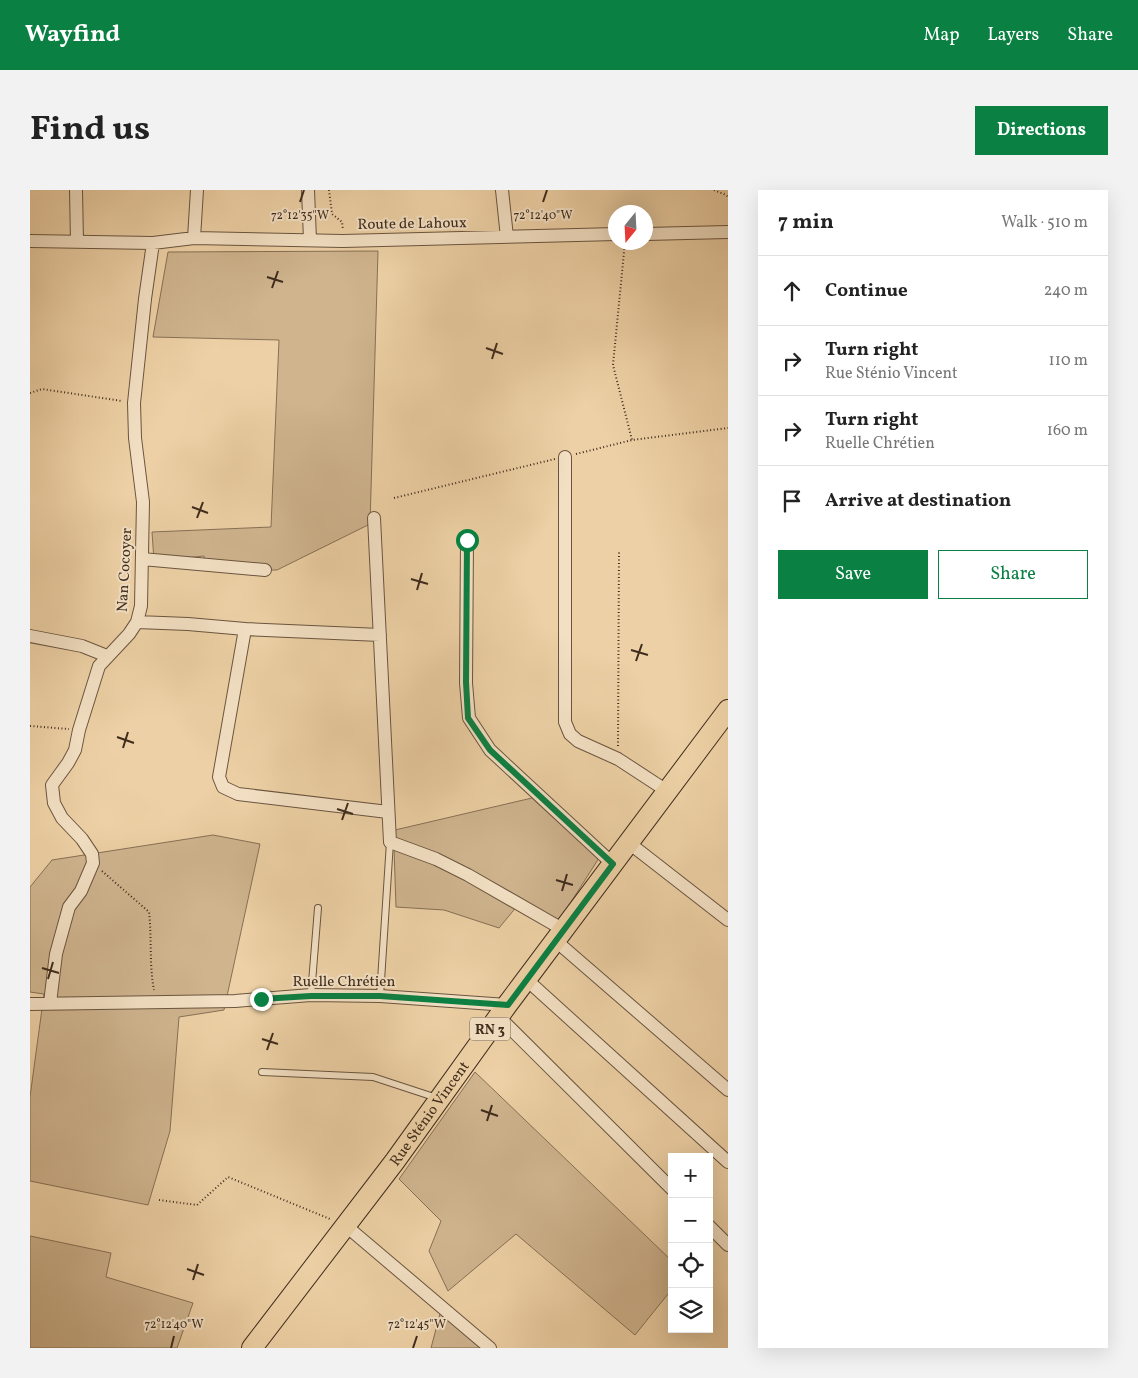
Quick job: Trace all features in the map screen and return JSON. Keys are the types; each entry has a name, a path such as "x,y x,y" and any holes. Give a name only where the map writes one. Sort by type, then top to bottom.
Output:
{"main road":[{"name":"Rue Sténio Vincent","path":"252,1348 440,1100 503,1011 728,710"}],"street":[{"path":"76,190 77,242"},
{"path":"194,238 197,190"},
{"path":"308,190 310,240"},
{"path":"502,190 507,237"},
{"path":"653,234 728,232"},
{"name":"Route de Lahoux","path":"30,241 153,243 194,238 343,240 608,234"},
{"name":"Nan Cocoyer","path":"93,863 92,854 82,839 62,818 54,803 52,785 75,750 79,730 99,666 119,646 137,622 141,606 142,502 135,438 134,403 153,243"},
{"path":"565,457 565,722 570,734 578,741 618,759 667,791"},
{"path":"374,518 390,842 436,859 468,875 560,935 728,1090"},
{"path":"467,540 466,682 468,718 490,750 613,864"},
{"path":"142,559 265,570"},
{"path":"137,622 188,624 245,630 380,635"},
{"path":"245,630 220,777 223,787 238,794 388,812"},
{"path":"30,636 82,646 107,656"},
{"path":"629,843 728,920"},
{"path":"50,1003 56,954 69,907 81,891 93,863"},
{"path":"526,980 728,1162"},
{"name":"Ruelle Chrétien","path":"30,1004 235,1001 311,996 380,996 503,1011"},
{"path":"503,1011 668,1185"},
{"path":"345,1226 490,1348"},
{"path":"713,1230 728,1245"}],"lane":[{"path":"380,996 390,842"},
{"path":"311,996 318,908"},
{"path":"262,1072 373,1077 440,1100"}],"path":[{"path":"329,190 332,214 342,222 343,240"},
{"path":"714,190 728,197"},
{"path":"624,250 613,365 632,440"},
{"path":"30,393 42,389 134,403"},
{"path":"618,759 619,551"},
{"path":"30,726 79,730"},
{"path":"93,863 148,912 151,930 150,973 154,991 166,1002"},
{"path":"159,1200 197,1205 228,1177 345,1226"}],"shaded area":[{"path":"378,251 370,524 277,570 206,571 204,556 154,561 152,532 271,527 279,340 153,337 168,252"},
{"path":"532,798 599,858 555,927 518,905 499,928 444,910 396,907 395,830"},
{"path":"213,835 260,844 224,1010 179,1017 170,1131 148,1205 30,1181 30,1097 44,994 30,992 30,887 52,860"},
{"path":"475,1072 668,1257 668,1294 635,1335 516,1234 448,1291 429,1251 441,1221 399,1179"},
{"path":"30,1236 111,1253 106,1277 193,1303 177,1348 30,1348"},
{"path":"441,1310 480,1348 431,1348"}],"route":[{"path":"261,999 311,996 380,996 508,1005 613,864 490,750 468,718 466,682 467,540"}]}
